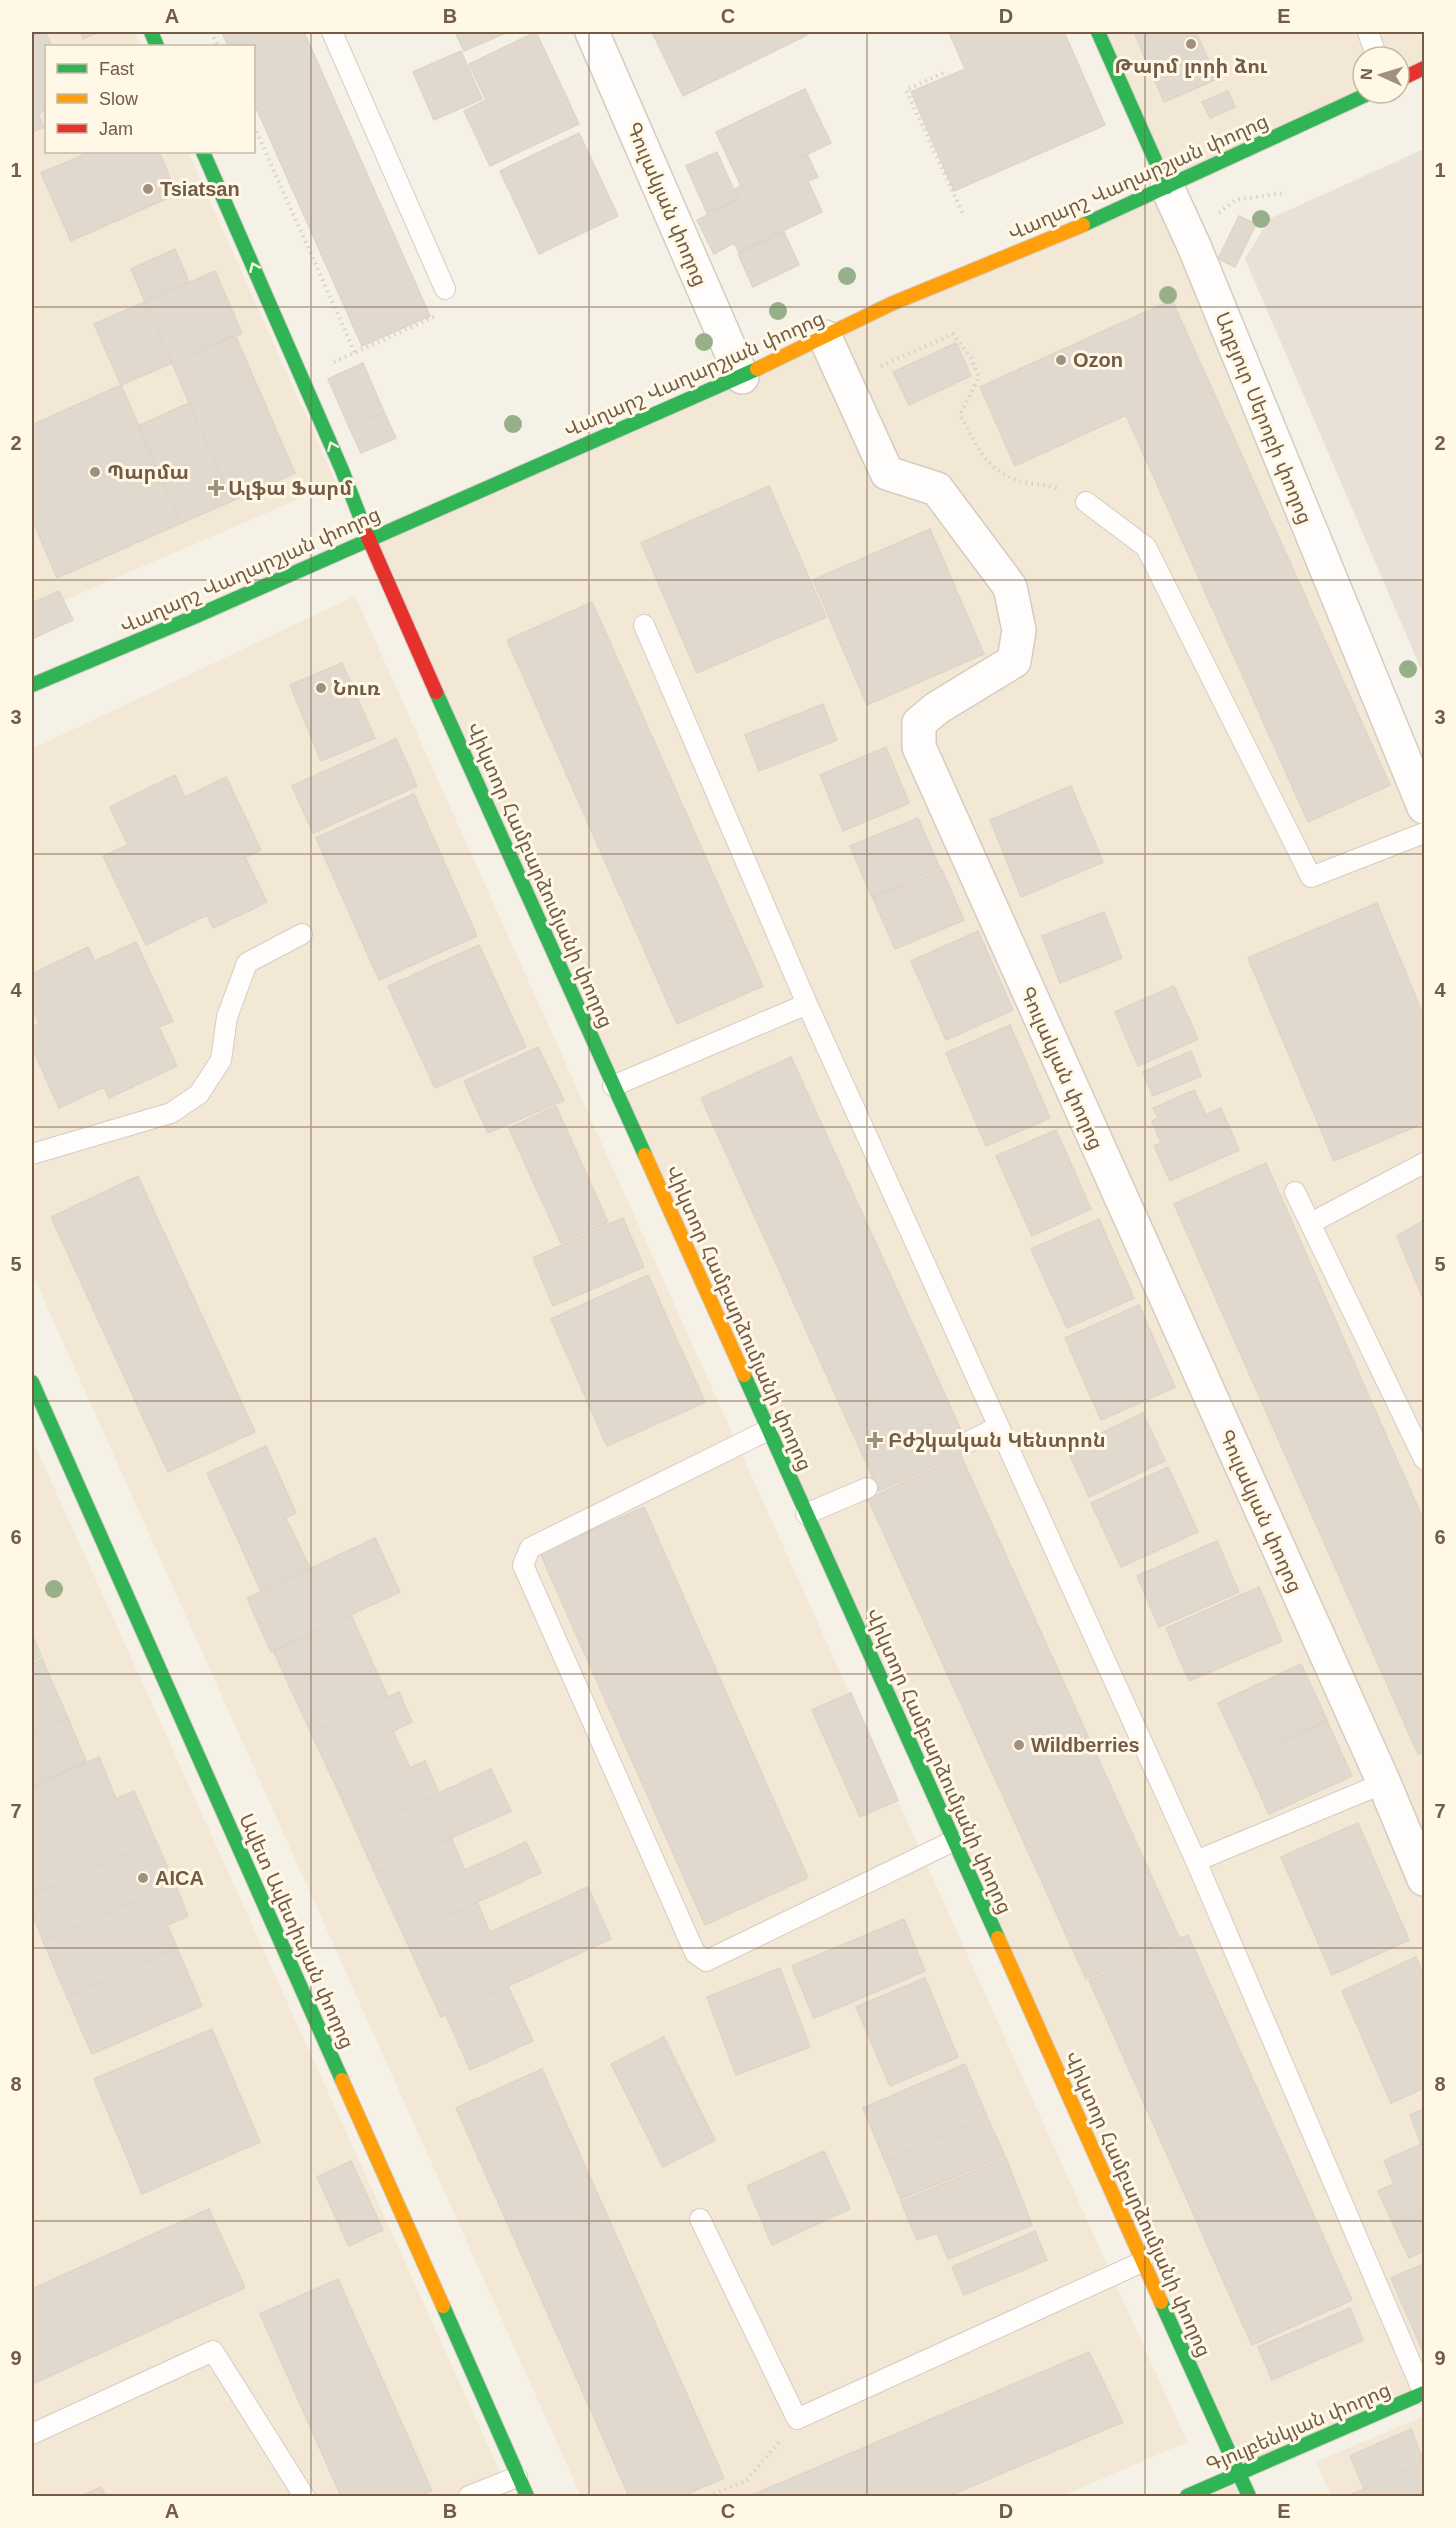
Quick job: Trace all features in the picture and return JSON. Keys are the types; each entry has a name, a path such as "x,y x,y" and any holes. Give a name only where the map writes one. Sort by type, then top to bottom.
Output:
{"street":[{"name":"Գուլակյան փողոց","path":"592,32 742,377"},
{"name":"Աղբյուր Սերոբի փողոց","path":"1098,32 1189,235 1425,807"},
{"path":"1411,74 1425,68"},
{"name":"Վաղարշ Վաղարշյան փողոց","path":"32,685 194,618 368,539 742,377 891,304 1167,187 1351,102"},
{"name":"Վիկտոր Համբարձումյանի փողոց","path":"203,153 302,376 368,539 1249,2496"},
{"name":"Գուլակյան փողոց","path":"825,337 887,473 937,489 1010,587 1019,630 1014,661 936,708 920,723 919,747 1425,1879"},
{"name":"Ավետ Ավետիսյան փողոց","path":"32,1382 526,2496"},
{"name":"Գյուլբենկյան փողոց","path":"1187,2496 1424,2394"}],"lane":[{"path":"332,32 445,288"},
{"path":"1086,502 1146,547 1311,877 1425,833"},
{"path":"644,625 807,1004 1196,1861 1424,2394"},
{"path":"32,1154 171,1113 199,1094 221,1060 227,1017 248,963 302,934"},
{"path":"613,1086 807,1004"},
{"path":"1311,1223 1425,1163"},
{"path":"1295,1192 1425,1459"},
{"path":"968,1442 998,1427"},
{"path":"768,1430 530,1548 523,1565 695,1953 706,1961 953,1841"},
{"path":"806,1514 867,1488"},
{"path":"1196,1861 1384,1783"},
{"path":"700,2219 797,2419 1142,2262"},
{"path":"32,2434 213,2351 304,2496"},
{"path":"469,2496 517,2477"}],"path":[{"path":"943,73 906,90 963,214"},
{"path":"255,128 355,353"},
{"path":"1189,235 1235,201 1283,193"},
{"path":"302,376 434,318 445,288"},
{"path":"844,382 953,334 971,358 979,377 960,415 986,463 1017,481 1046,484 1086,502"},
{"path":"708,2496 746,2481 797,2419"}],"shaded area":[{"path":"32,32 135,32 141,45 45,45 45,153 188,153 336,483 32,614"},
{"path":"1098,32 1424,32 1424,68 1411,74 1411,45 1351,45 1351,99 1167,187 1424,807 1424,2393 1239,2473 1249,2496 1187,2496 1238,2474 368,539 1166,187"},
{"path":"1424,149 1424,676 1245,259 1269,219"},
{"path":"355,596 1187,2442 1062,2496 581,2496 32,1273 32,749"},
{"path":"32,1439 511,2496 32,2496"},
{"path":"1424,2416 1424,2496 1331,2496 1316,2462"}],"building":[{"path":"32,32 45,32 52,45 45,45 45,110 38,114 44,127 32,132"},
{"path":"80,32 99,32 83,39"},
{"path":"222,32 304,32 430,316 362,346 255,105 255,45 228,45"},
{"path":"455,32 508,32 464,51"},
{"path":"536,32 579,124 490,166 464,111 486,100 469,64"},
{"path":"652,32 805,32 807,35 683,96"},
{"path":"949,32 1064,32 1105,125 954,191 911,92 965,69"},
{"path":"1134,32 1196,32 1217,79 1164,102"},
{"path":"461,51 482,99 434,120 413,72"},
{"path":"805,89 831,143 741,186 716,132"},
{"path":"1228,91 1235,107 1210,118 1202,102"},
{"path":"579,133 618,216 539,254 500,171"},
{"path":"717,152 738,199 707,213 686,166"},
{"path":"88,153 159,153 177,194 71,241 41,173"},
{"path":"807,154 818,177 808,181 822,212 739,252 734,243 714,254 697,220 740,199 735,189"},
{"path":"1239,216 1256,224 1235,267 1218,259"},
{"path":"784,232 799,265 753,287 738,254"},
{"path":"175,249 189,282 145,302 131,269"},
{"path":"215,271 242,333 172,363 145,302"},
{"path":"1172,300 1390,785 1308,822 1126,415 1015,466 980,387"},
{"path":"145,302 172,363 121,385 94,324"},
{"path":"235,335 295,473 232,501 172,363"},
{"path":"956,343 971,376 909,405 893,372"},
{"path":"363,363 384,412 349,427 328,379"},
{"name":"Պարմա","path":"121,385 181,523 57,578 32,519 32,425"},
{"path":"189,403 232,501 181,523 138,426"},
{"path":"384,412 396,438 361,453 349,427"},
{"path":"769,486 826,617 697,673 641,543"},
{"path":"930,529 984,654 867,705 813,580"},
{"path":"59,591 73,620 32,639 32,603"},
{"path":"592,602 763,986 677,1024 507,640"},
{"path":"342,663 375,738 321,761 290,685"},
{"path":"823,704 837,740 759,771 745,735"},
{"path":"396,739 417,786 313,833 292,786"},
{"path":"886,747 909,803 843,831 820,775"},
{"path":"175,775 185,797 226,777 261,850 245,857 267,902 213,928 207,915 146,945 103,856 128,845 110,807"},
{"path":"1071,786 1103,862 1021,897 990,820"},
{"path":"414,794 477,936 379,980 316,838"},
{"path":"918,818 940,868 872,897 850,846"},
{"path":"942,870 964,920 895,949 873,898"},
{"path":"1377,903 1424,1017 1424,1123 1334,1161 1248,958"},
{"path":"1104,912 1122,958 1060,983 1042,936"},
{"path":"978,931 1013,1010 946,1040 911,961"},
{"path":"136,942 173,1021 159,1027 177,1066 109,1098 104,1087 59,1108 32,1047 32,1028 39,1024 32,1008 32,974 88,947 95,961"},
{"path":"479,945 526,1047 435,1088 388,986"},
{"path":"1174,986 1198,1039 1138,1066 1115,1012"},
{"path":"1010,1025 1050,1118 986,1146 946,1053"},
{"path":"538,1047 564,1100 488,1133 464,1081"},
{"path":"1191,1051 1201,1076 1153,1096 1143,1072"},
{"path":"791,1057 970,1450 879,1491 701,1098"},
{"path":"1194,1090 1206,1115 1221,1108 1239,1150 1170,1181 1154,1146 1161,1143 1152,1121 1158,1118 1153,1108"},
{"path":"556,1106 608,1222 561,1243 509,1128"},
{"path":"1056,1130 1091,1209 1032,1236 996,1156"},
{"path":"1266,1163 1424,1521 1424,1752 1418,1754 1174,1204"},
{"path":"138,1176 255,1432 168,1472 51,1217"},
{"path":"623,1218 644,1267 553,1306 533,1258"},
{"path":"1099,1219 1134,1298 1067,1328 1031,1249"},
{"path":"1424,1220 1424,1301 1397,1236"},
{"path":"648,1275 705,1402 607,1446 551,1319"},
{"path":"1139,1305 1175,1387 1101,1420 1065,1338"},
{"path":"1143,1413 1165,1461 1089,1497 1067,1449"},
{"path":"266,1446 296,1513 238,1540 207,1473"},
{"path":"961,1456 1179,1937 1086,1979 868,1499"},
{"path":"1168,1467 1198,1532 1121,1567 1091,1503"},
{"path":"644,1507 808,1878 705,1925 540,1553"},
{"path":"286,1518 310,1568 261,1591 238,1540"},
{"path":"375,1538 400,1592 271,1652 247,1598"},
{"path":"1217,1541 1239,1592 1159,1627 1137,1576"},
{"path":"1259,1587 1282,1641 1189,1681 1166,1628"},
{"path":"351,1615 388,1697 311,1733 273,1650"},
{"path":"32,1634 41,1656 32,1661"},
{"path":"42,1659 68,1718 32,1734 32,1664"},
{"path":"1301,1664 1327,1720 1244,1759 1218,1703"},
{"path":"399,1692 412,1722 393,1731 410,1768 342,1799 311,1733"},
{"path":"851,1693 898,1800 860,1817 812,1710"},
{"path":"68,1718 86,1761 32,1786 32,1734"},
{"path":"1327,1721 1352,1776 1269,1814 1244,1759"},
{"path":"99,1757 116,1799 134,1791 156,1841 32,1895 32,1787"},
{"path":"425,1761 439,1793 356,1831 342,1799"},
{"path":"491,1769 511,1811 375,1873 356,1831"},
{"path":"1358,1823 1409,1940 1332,1975 1281,1857"},
{"path":"451,1838 465,1870 526,1842 541,1873 404,1936 375,1873"},
{"path":"156,1841 175,1884 43,1941 32,1913 32,1895"},
{"path":"175,1884 188,1916 167,1925 177,1948 67,1997 43,1941"},
{"path":"588,1887 611,1939 441,2017 404,1936 477,1902 490,1932"},
{"path":"904,1919 925,1971 814,2018 792,1966"},
{"path":"1188,1935 1352,2300 1252,2345 1089,1980"},
{"path":"177,1948 202,2006 92,2054 67,1997"},
{"path":"1416,1957 1424,1976 1424,2088 1391,2103 1342,1991"},
{"path":"780,1968 810,2047 736,2075 707,1997"},
{"path":"925,1978 958,2057 890,2086 856,2007"},
{"path":"508,1986 533,2041 470,2070 446,2015"},
{"path":"212,2029 260,2142 142,2194 94,2079"},
{"path":"664,2037 715,2140 663,2167 611,2064"},
{"path":"965,2064 987,2117 885,2161 863,2108"},
{"path":"542,2069 724,2478 683,2496 629,2496 456,2108"},
{"path":"1424,2109 1424,2143 1421,2144 1410,2115"},
{"path":"987,2117 1005,2156 901,2199 885,2161"},
{"path":"1424,2143 1424,2210 1393,2224 1378,2191 1394,2184 1384,2161"},
{"path":"824,2151 850,2209 772,2245 747,2186"},
{"path":"1006,2158 1032,2225 948,2259 937,2233 917,2240 901,2202"},
{"path":"351,2161 383,2230 349,2246 317,2177"},
{"path":"209,2209 245,2288 32,2384 32,2289"},
{"path":"1424,2210 1424,2251 1409,2258 1393,2224"},
{"path":"1035,2231 1047,2260 964,2295 952,2267"},
{"path":"1423,2264 1424,2266 1424,2354 1391,2278"},
{"path":"338,2279 432,2491 419,2496 341,2496 260,2314"},
{"path":"1350,2308 1363,2340 1272,2380 1258,2347"},
{"path":"1089,2352 1123,2422 949,2496 750,2496"},
{"path":"1411,2429 1424,2462 1364,2489 1350,2456"},
{"path":"1424,2462 1424,2496 1347,2496 1364,2489"},
{"path":"101,2487 106,2496 81,2496"}],"traffic: fast":[{"path":"151,32 157,45"},
{"path":"1098,32 1167,187"},
{"path":"1083,225 1351,102"},
{"path":"203,153 342,470 367,535"},
{"path":"32,685 194,617 757,369"},
{"path":"436,692 645,1155"},
{"path":"744,1375 998,1938"},
{"path":"32,1382 342,2080"},
{"path":"1161,2302 1249,2496"},
{"path":"443,2306 527,2496"},
{"path":"1187,2496 1424,2393"}],"traffic: slow":[{"path":"757,369 891,304 1083,225"},
{"path":"645,1155 744,1375"},
{"path":"998,1938 1161,2302"},
{"path":"342,2080 443,2306"}],"traffic: jam":[{"path":"1411,74 1424,68"},
{"path":"367,535 436,692"}],"place":[{"name":"Թարմ լորի ձու","path":"1191,44"},
{"name":"Tsiatsan","path":"148,189"},
{"name":"Ozon","path":"1061,360"},
{"name":"Պարմա","path":"95,472"},
{"name":"Ալֆա Ֆարմ","path":"216,488"},
{"name":"Նուռ","path":"321,688"},
{"name":"Բժշկական Կենտրոն","path":"875,1440"},
{"name":"Wildberries","path":"1019,1745"},
{"name":"AICA","path":"143,1878"}]}
